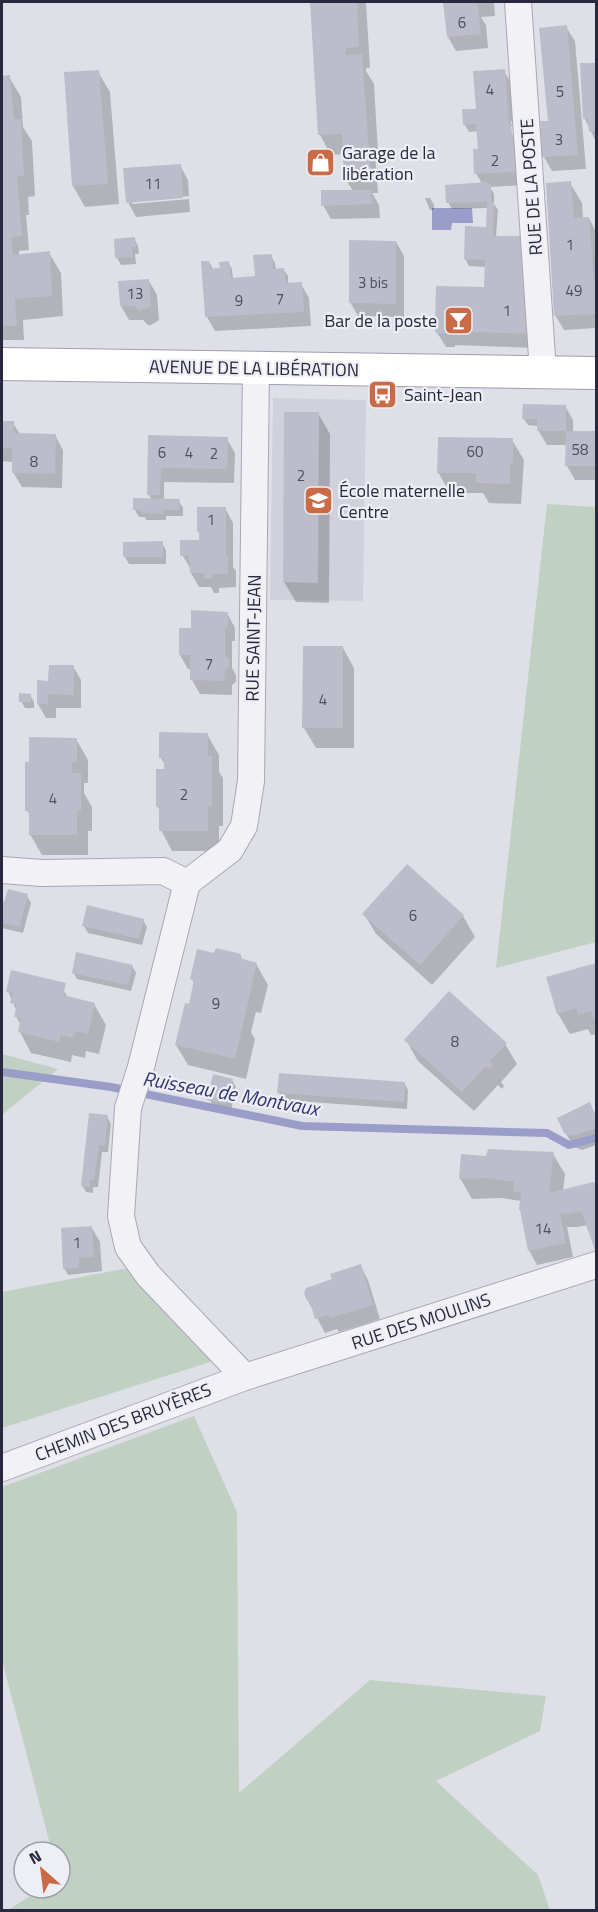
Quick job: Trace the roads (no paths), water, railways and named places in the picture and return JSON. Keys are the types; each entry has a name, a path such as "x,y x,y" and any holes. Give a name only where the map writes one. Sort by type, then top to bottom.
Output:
{"main road":[{"name":"AVENUE DE LA LIBÉRATION","path":"2,364 597,373"}],"street":[{"name":"RUE DE LA POSTE","path":"518,2 543,372"},
{"name":"RUE SAINT-JEAN","path":"187,883 230,850 244,826 251,781 256,368"},
{"path":"2,870 42,873 163,871 187,883 141,1068 128,1108 121,1216 128,1247 148,1275 245,1377"},
{"name":"RUE DES MOULINS","path":"245,1377 597,1265"},
{"name":"CHEMIN DES BRUYÈRES","path":"2,1468 245,1377"}],"water":[{"path":"432,208 472,208 473,223 452,223 451,230 432,230"}],"waterway":[{"name":"Ruisseau de Montvaux","path":"2,1072 111,1087 302,1126 547,1133 569,1145 596,1138"}],"place":[{"name":"Garage de la libération","path":"321,162"},
{"name":"Bar de la poste","path":"458,320"},
{"name":"Saint-Jean","path":"383,394"},
{"name":"École maternelle Centre","path":"318,500"}]}
